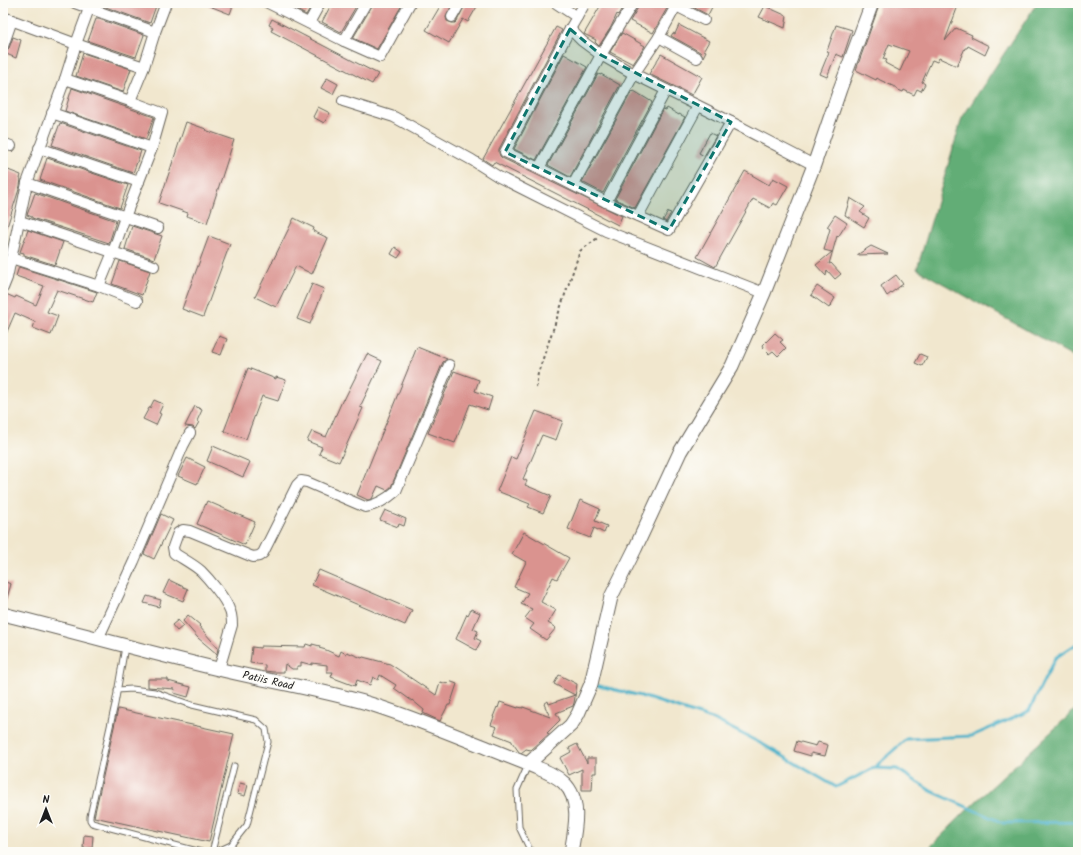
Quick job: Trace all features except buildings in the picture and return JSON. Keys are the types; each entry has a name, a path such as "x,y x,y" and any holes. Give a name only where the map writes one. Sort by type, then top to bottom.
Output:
{"street":[{"path":"75,3 90,6 155,32"},
{"path":"130,101 144,67 166,3"},
{"path":"268,3 344,41 380,57 410,3"},
{"path":"309,23 320,3"},
{"path":"344,41 366,3"},
{"path":"452,18 460,3"},
{"path":"556,3 577,17"},
{"path":"586,3 570,28 505,152 606,202 669,230 731,122"},
{"path":"539,168 601,55 633,3"},
{"path":"528,764 571,725 578,714 591,684 611,597 680,452 732,366 764,293 814,165 872,3"},
{"path":"573,185 634,74 659,37 677,4 704,20"},
{"path":"5,283 27,183 90,6"},
{"path":"3,46 7,18 76,44 144,67"},
{"path":"570,28 582,41 601,55 634,74 814,165"},
{"path":"659,37 698,58"},
{"path":"65,79 162,113 152,148 99,286"},
{"path":"606,202 666,90"},
{"path":"342,101 394,117 472,160 499,177 606,231 764,293"},
{"path":"638,216 698,106"},
{"path":"52,113 152,148"},
{"path":"39,148 139,182"},
{"path":"27,183 158,228"},
{"path":"20,220 154,266"},
{"path":"11,258 99,286 137,300"},
{"path":"218,669 232,625 232,617 226,603 207,578 200,571 174,553 173,547 178,533 183,530 190,531 253,557 259,556 263,553 297,485 301,481 307,482 365,507 373,506 387,499 396,491 449,365"},
{"path":"98,638 190,433"},
{"name":"Patiis Road","path":"3,614 218,669 367,703 425,723 528,764 555,776 569,789 575,804 576,818 571,852"}],"lane":[{"path":"125,645 114,711 90,820 92,822 201,852"},
{"path":"117,690 132,689 155,692 192,705 256,720 266,728 268,742 247,825 231,845 216,852"},
{"path":"528,764 517,790 519,827 531,852"},
{"path":"212,852 234,766"}],"path":[{"path":"536,388 538,373 580,251 606,231"}],"highlighted area":[{"path":"570,29 601,55 731,122 669,230 505,152"}],"green space":[{"path":"1037,3 1078,3 1078,359 917,269 962,118"},
{"path":"1078,707 1078,852 925,852 969,808"}],"waterway":[{"path":"595,685 641,696 715,720 764,745 836,787 874,768 906,739 972,736 1029,711 1055,658 1078,643"},
{"path":"874,768 897,769 931,791 1003,823 1078,822"}]}
